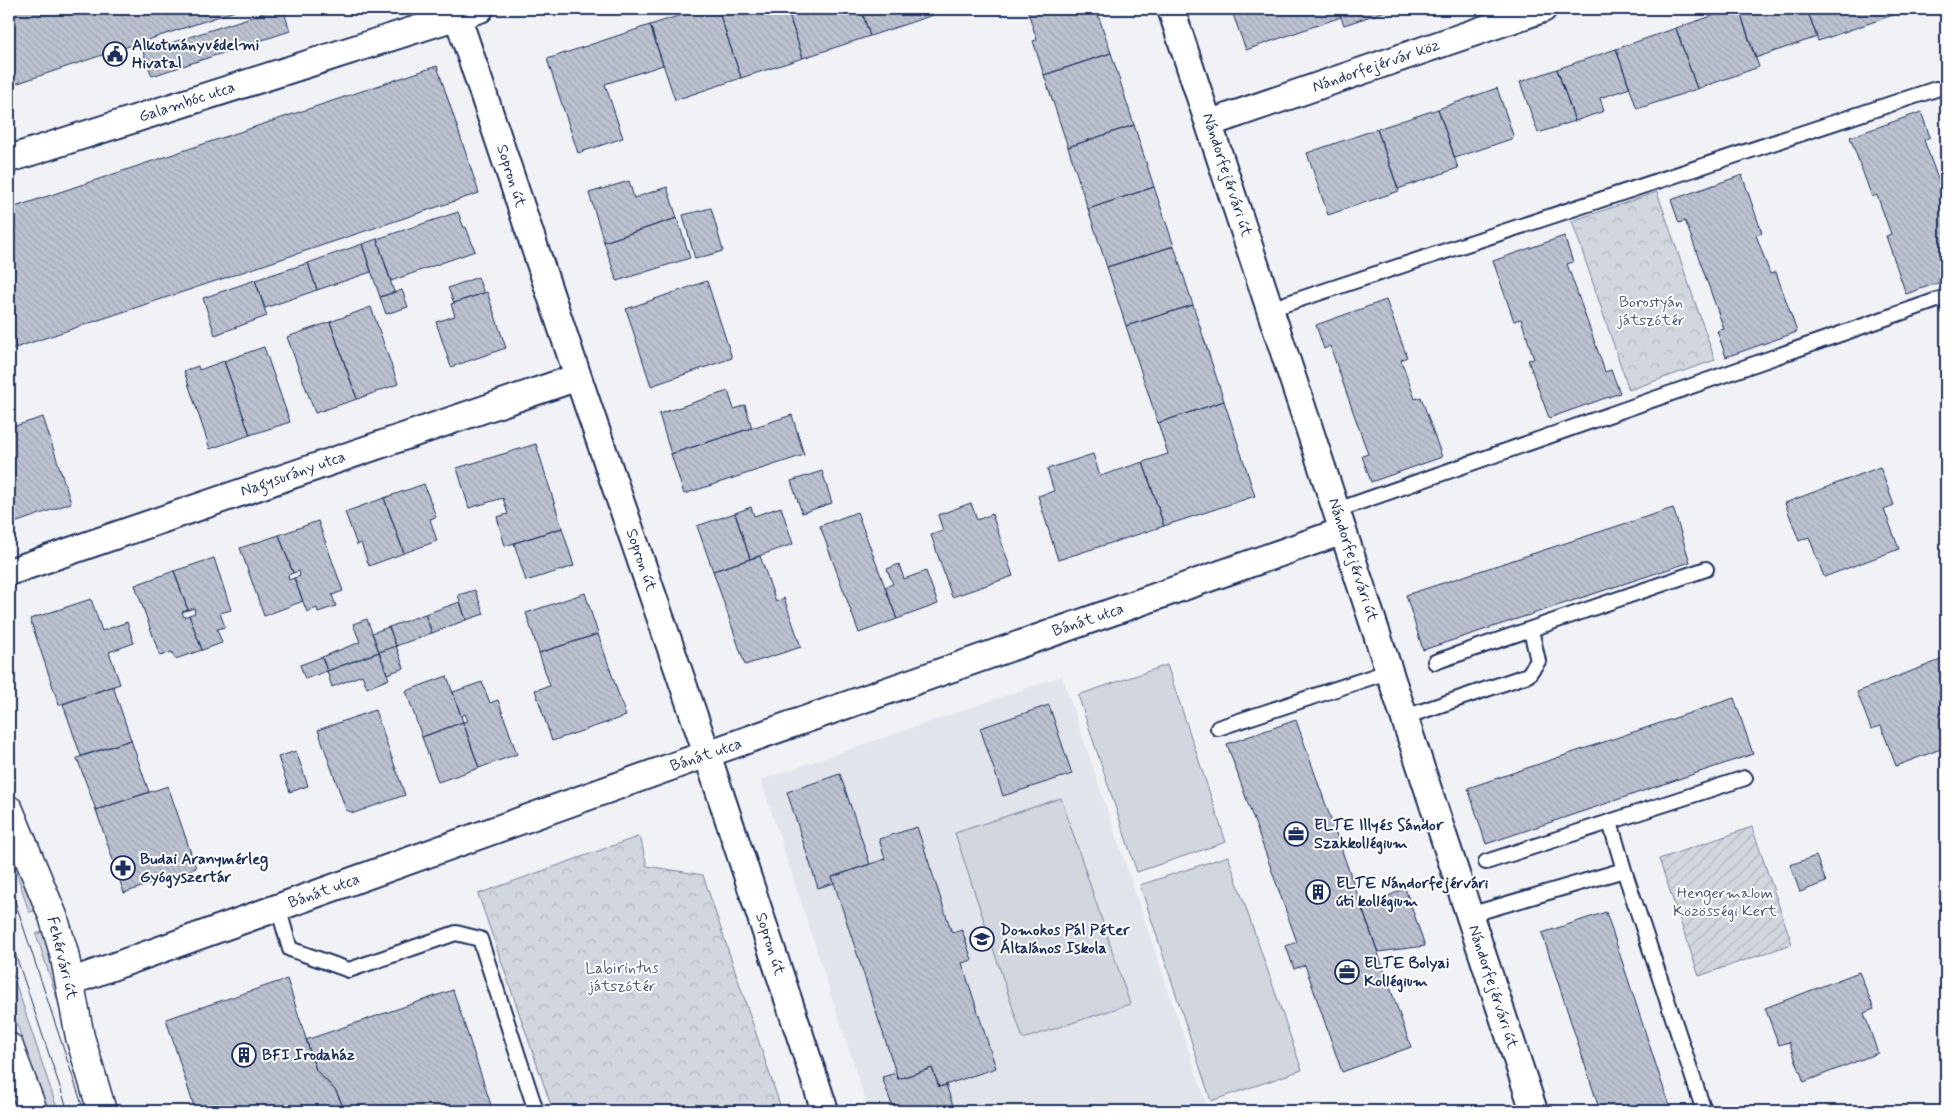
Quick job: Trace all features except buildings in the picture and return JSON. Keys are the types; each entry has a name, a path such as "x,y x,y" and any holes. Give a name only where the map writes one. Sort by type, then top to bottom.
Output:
{"street":[{"name":"Nándorfejérvári út","path":"1171,9 1534,1111"},
{"name":"Nándorfejérvár köz","path":"1210,124 1543,9"},
{"name":"Galambóc utca","path":"9,159 464,11"},
{"name":"Sopron út","path":"464,11 578,377 707,754 825,1111"},
{"name":"Nagysurány utca","path":"9,572 578,377"},
{"name":"Bánát utca","path":"70,982 707,754 1340,520"},
{"name":"Fehérvári út","path":"9,810 53,916 70,982 80,1037 102,1111"},
{"path":"9,1047 33,1111"}],"lane":[{"path":"1270,309 1936,89"},
{"path":"1340,520 1946,297"},
{"path":"1434,662 1706,569"},
{"path":"1405,717 1528,675 1538,661 1531,630"},
{"path":"1218,728 1390,671"},
{"path":"1486,862 1745,778"},
{"path":"1610,822 1624,870 1704,1111"},
{"path":"1469,915 1624,870"},
{"path":"278,907 290,949 349,970 456,933 480,939 536,1111"}],"shaded area":[{"name":"Domokos Pál Péter Általános Iskola","path":"1062,676 1209,1111 869,1111 761,780"}],"green space":[{"name":"Borostyán játszótér","path":"1657,192 1715,360 1629,390 1572,221"},
{"path":"1167,665 1226,842 1137,872 1078,695"},
{"path":"1061,798 1130,1004 1023,1039 955,833"},
{"name":"Hengermalom Közösségi Kert","path":"1752,827 1792,944 1699,976 1659,859"},
{"path":"9,836 39,910 29,912 9,850"},
{"name":"Labirintus játszótér","path":"640,836 647,866 703,875 782,1111 553,1111 478,894"},
{"path":"1228,856 1302,1070 1211,1101 1140,885"},
{"path":"46,931 65,1005 60,1007 36,934"},
{"path":"9,963 58,1111 46,1111 9,1000"}],"tram line":[{"path":"9,883 84,1111"},
{"path":"9,935 68,1111"}],"place":[{"name":"Alkotmányvédelmi Hivatal","path":"115,54"},
{"name":"ELTE Illyés Sándor Szakkollégium","path":"1296,834"},
{"name":"Budai Aranymérleg Gyógyszertár","path":"123,868"},
{"name":"ELTE Nándorfejérvári úti kollégium","path":"1318,892"},
{"name":"Domokos Pál Péter Általános Iskola","path":"982,939"},
{"name":"ELTE Bolyai Kollégium","path":"1347,972"},
{"name":"BFI Irodaház","path":"244,1055"}]}
